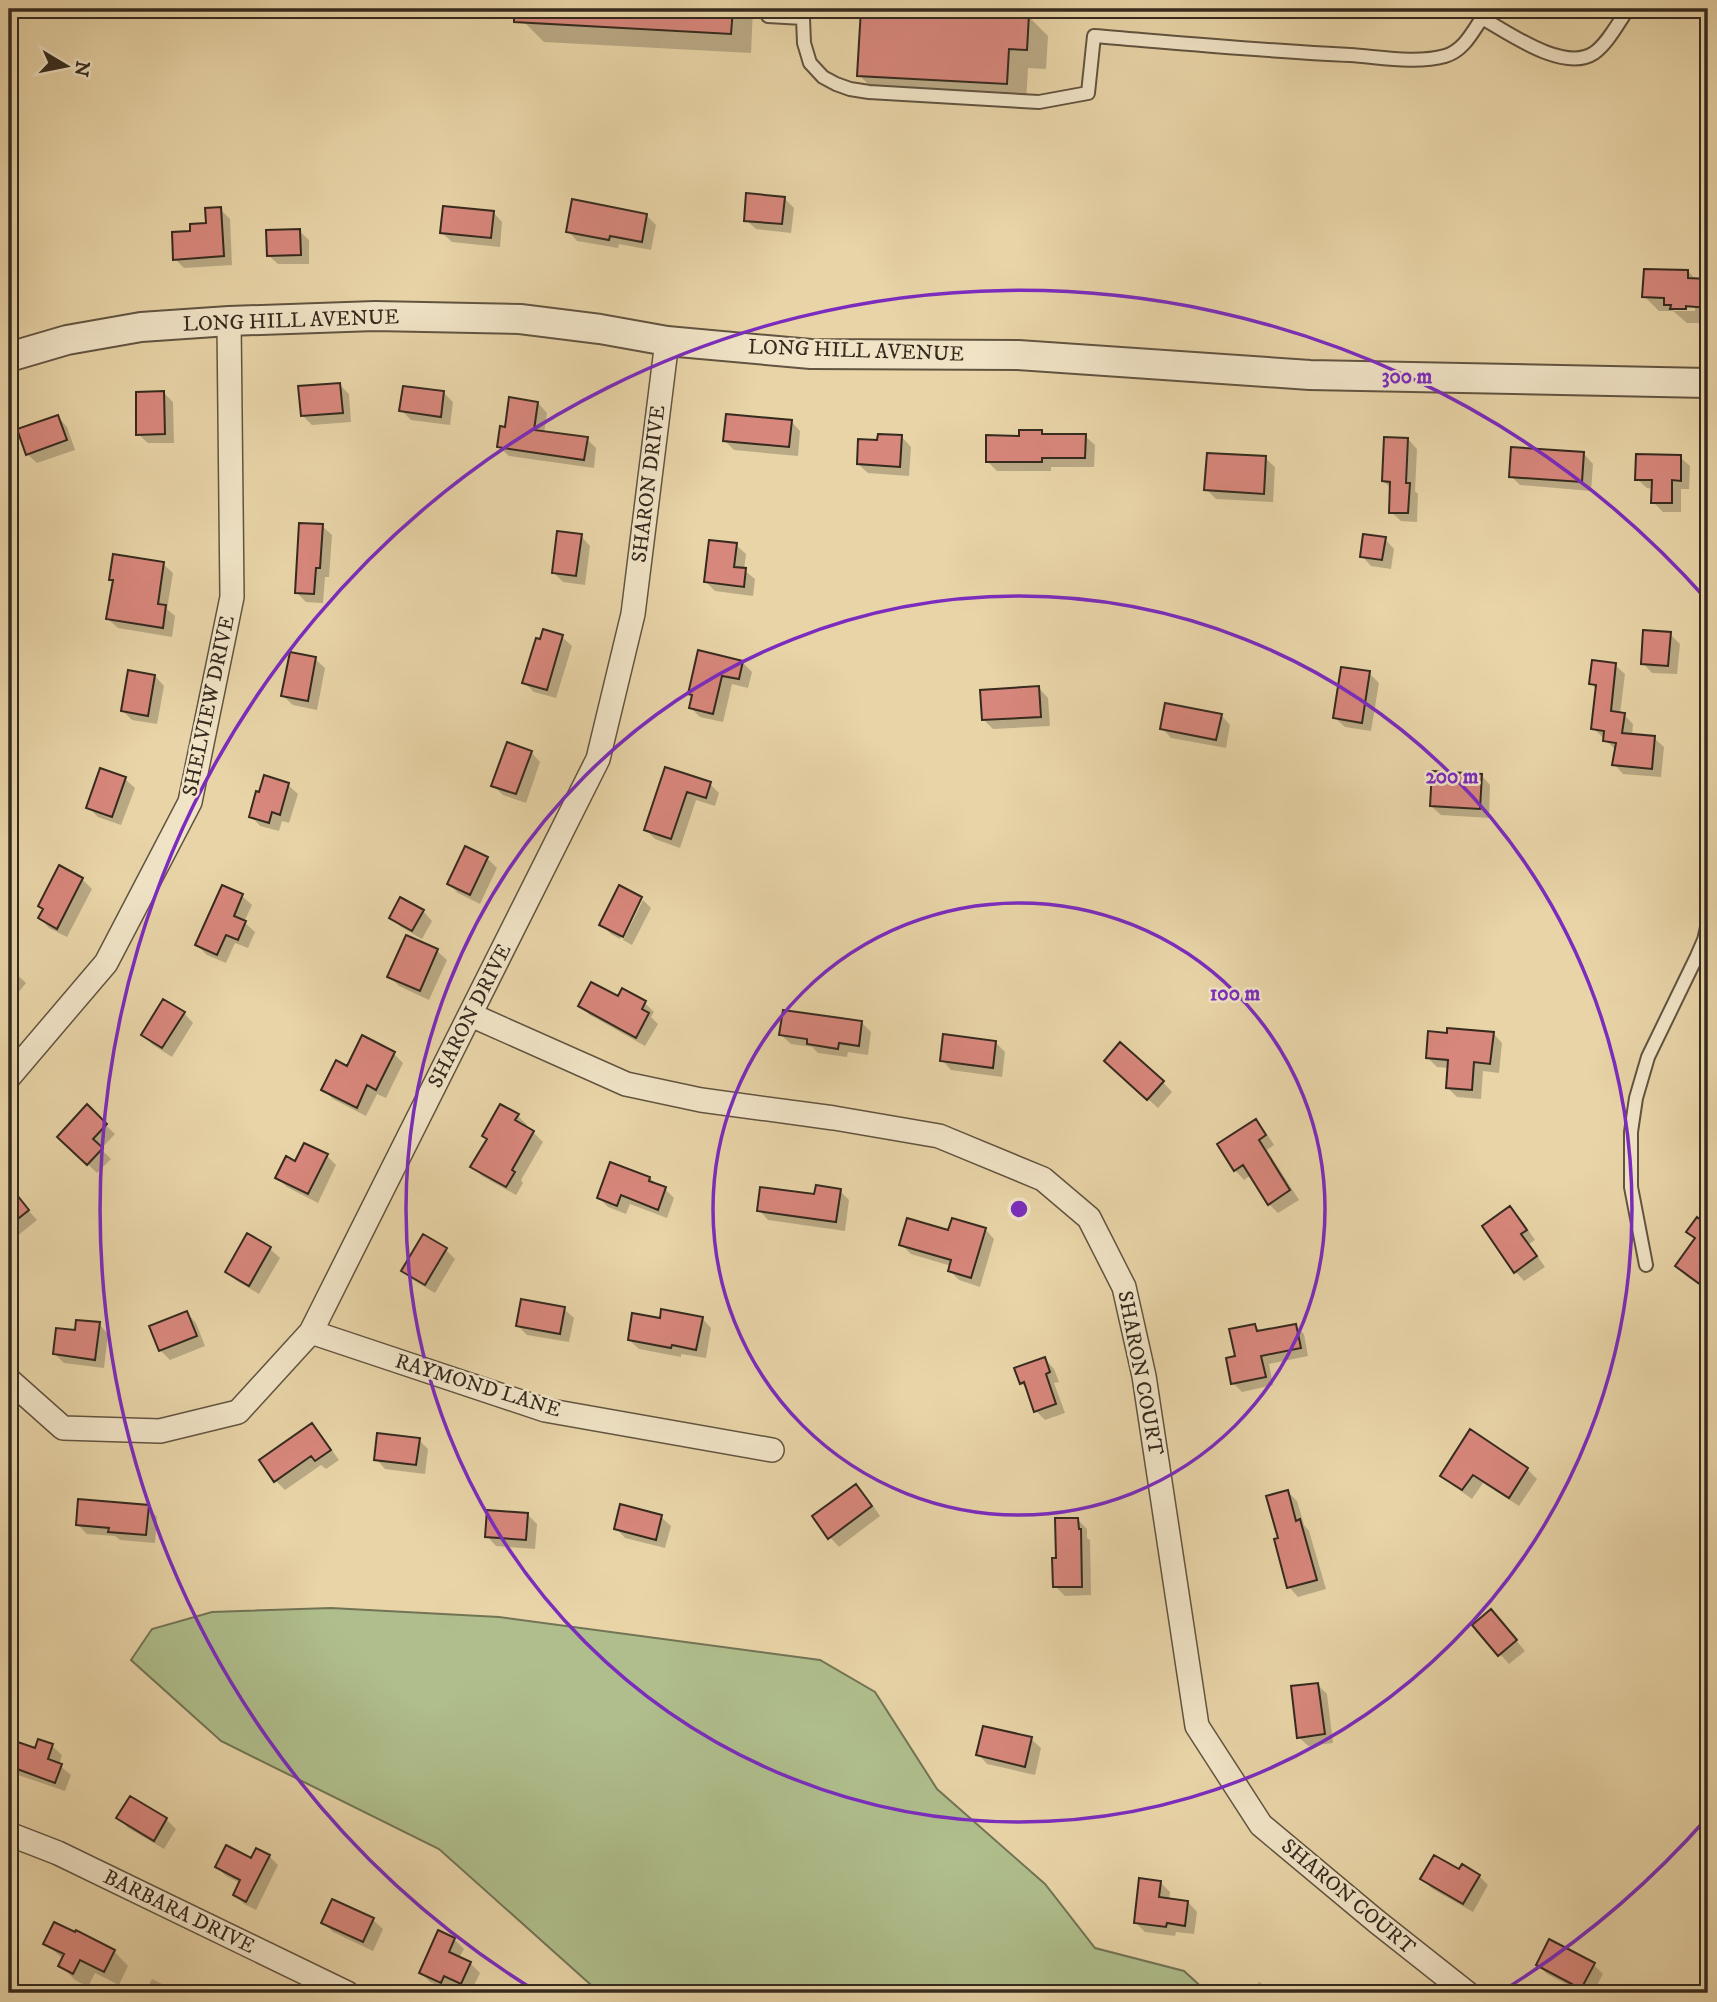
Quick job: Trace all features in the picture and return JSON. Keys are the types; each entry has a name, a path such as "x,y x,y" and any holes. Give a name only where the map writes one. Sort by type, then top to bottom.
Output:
{"street":[{"name":"LONG HILL AVENUE","path":"9,357 67,340 141,327 375,316 520,319 600,328 667,341 811,354 1018,355 1310,375 1708,383"},
{"name":"SHELVIEW DRIVE","path":"9,1077 106,963 190,802 232,597 229,321"},
{"name":"SHARON DRIVE","path":"9,1380 63,1428 160,1431 238,1412 311,1332 598,759 632,614 667,341"},
{"name":"SHARON COURT","path":"471,1015 626,1084 701,1100 939,1136 1043,1179 1089,1218 1125,1287 1144,1376 1197,1726 1261,1825 1467,1993"},
{"name":"RAYMOND LANE","path":"311,1332 545,1410 772,1450"},
{"name":"BARBARA DRIVE","path":"9,1834 58,1853 347,1993"}],"lane":[{"path":"769,9 768,16 803,18 804,43 810,63 823,77 835,84 869,92 1039,102 1088,93 1094,36 1282,52 1420,59 1454,52 1467,40 1485,14 1539,51 1573,59 1593,54 1606,41 1628,9"},
{"path":"1646,1265 1631,1187 1631,1132 1636,1098 1648,1057 1697,956 1708,923"}],"green space":[{"path":"331,1608 499,1617 820,1660 875,1692 937,1789 1045,1884 1095,1948 1184,1971 1208,1993 600,1993 439,1849 221,1741 131,1660 152,1629 212,1612"}],"building":[{"path":"514,9 733,9 731,34 514,22"},
{"path":"861,9 1011,9 1011,13 1029,14 1027,50 1009,49 1007,84 857,76"},
{"path":"746,193 785,197 782,224 744,221"},
{"path":"572,199 647,214 642,242 610,236 609,240 566,232"},
{"path":"443,206 494,211 491,238 440,233"},
{"path":"221,207 224,256 173,260 172,232 190,231 190,224 206,223 205,208"},
{"path":"300,229 301,255 267,256 266,230"},
{"path":"1644,269 1688,270 1688,278 1708,279 1708,308 1686,306 1686,309 1670,309 1671,305 1664,305 1664,298 1642,297"},
{"path":"340,383 343,413 301,416 298,386"},
{"path":"403,386 444,391 441,417 399,411"},
{"path":"164,391 165,434 136,435 136,392"},
{"path":"509,397 538,402 534,430 588,437 584,460 497,447 500,426 505,427"},
{"path":"726,414 792,420 789,447 723,441"},
{"path":"58,415 67,440 26,455 17,429"},
{"path":"1019,430 1042,430 1042,434 1086,434 1085,458 1042,458 1042,462 986,462 986,435 1019,436"},
{"path":"878,434 902,435 900,467 857,464 858,439 877,440"},
{"path":"1384,437 1408,438 1408,513 1389,513 1390,482 1382,481"},
{"path":"1511,447 1584,452 1582,482 1509,477"},
{"path":"1207,453 1266,456 1264,494 1204,490"},
{"path":"1636,454 1681,455 1681,481 1672,480 1672,503 1651,503 1652,480 1635,480"},
{"path":"299,523 323,524 320,568 316,568 314,594 295,593"},
{"path":"557,531 582,534 576,576 552,573"},
{"path":"1363,534 1386,537 1382,560 1360,557"},
{"path":"709,540 737,543 734,567 746,568 744,587 704,582"},
{"path":"113,554 164,562 158,604 166,605 163,628 106,619 113,580 109,580"},
{"path":"543,629 563,635 547,690 522,683 536,638 540,639"},
{"path":"1643,630 1671,632 1668,666 1641,664"},
{"path":"698,650 743,661 739,679 722,676 713,714 689,708 692,695 688,694"},
{"path":"290,652 316,657 308,701 281,696"},
{"path":"1592,660 1616,663 1611,711 1625,713 1622,733 1655,736 1652,769 1612,765 1616,743 1603,741 1604,731 1591,729 1596,685 1589,684"},
{"path":"1341,667 1370,671 1362,723 1333,718"},
{"path":"128,670 155,675 148,716 121,711"},
{"path":"1039,686 1041,717 982,720 980,690"},
{"path":"1165,703 1222,714 1216,740 1160,729"},
{"path":"507,742 532,751 516,794 491,786"},
{"path":"665,767 711,782 706,798 687,792 671,839 644,830"},
{"path":"100,768 126,777 112,817 86,808"},
{"path":"1432,771 1482,774 1480,809 1430,806"},
{"path":"264,775 289,783 280,815 272,812 269,823 249,817 256,791 259,792"},
{"path":"465,846 488,857 470,895 447,884"},
{"path":"59,865 83,878 57,929 38,918 43,909 38,906"},
{"path":"222,885 243,894 234,916 246,921 238,940 226,935 217,955 195,945"},
{"path":"619,885 642,897 623,937 599,925"},
{"path":"400,897 424,910 412,931 389,918"},
{"path":"406,935 438,949 420,991 387,977"},
{"path":"591,982 618,996 622,988 646,1001 642,1009 649,1013 636,1038 578,1006"},
{"path":"163,999 185,1012 162,1048 141,1035"},
{"path":"783,1010 862,1021 859,1046 839,1043 838,1049 807,1044 807,1039 779,1035"},
{"path":"1447,1028 1494,1032 1490,1064 1474,1062 1472,1090 1446,1088 1448,1060 1426,1058 1428,1031 1447,1033"},
{"path":"943,1034 996,1041 993,1068 940,1061"},
{"path":"362,1035 395,1052 376,1090 367,1085 357,1108 321,1090 336,1060 347,1066"},
{"path":"1120,1042 1164,1081 1147,1100 1104,1061"},
{"path":"87,1104 107,1124 93,1139 103,1148 87,1165 57,1137"},
{"path":"500,1104 519,1114 515,1120 534,1131 512,1170 515,1172 506,1187 470,1167 487,1139 482,1136"},
{"path":"1256,1119 1266,1135 1259,1140 1290,1190 1268,1205 1243,1165 1234,1171 1217,1144"},
{"path":"304,1143 328,1154 308,1194 275,1178 286,1156 295,1161"},
{"path":"610,1162 650,1177 649,1181 666,1187 658,1210 621,1195 617,1206 597,1198"},
{"path":"9,1185 29,1210 9,1226"},
{"path":"816,1185 841,1189 836,1222 757,1211 760,1187 814,1194"},
{"path":"1510,1206 1527,1230 1521,1234 1537,1256 1514,1273 1482,1226"},
{"path":"1697,1217 1705,1223 1708,1219 1708,1275 1701,1285 1675,1266 1695,1238 1686,1232"},
{"path":"907,1218 948,1230 952,1218 986,1228 971,1278 948,1271 951,1260 899,1245"},
{"path":"247,1233 271,1247 249,1286 225,1272"},
{"path":"423,1234 447,1248 425,1285 401,1271"},
{"path":"521,1299 565,1307 560,1334 516,1326"},
{"path":"661,1309 703,1317 696,1350 628,1340 632,1313 660,1318"},
{"path":"187,1311 197,1336 159,1351 149,1326"},
{"path":"76,1320 100,1322 95,1360 53,1354 56,1328 75,1330"},
{"path":"1255,1324 1257,1331 1296,1324 1301,1348 1261,1356 1266,1377 1231,1384 1226,1358 1235,1356 1229,1329"},
{"path":"1045,1357 1050,1372 1046,1374 1056,1404 1034,1412 1024,1382 1020,1384 1014,1368"},
{"path":"312,1423 331,1450 315,1461 311,1456 274,1482 259,1460"},
{"path":"1470,1429 1528,1468 1509,1498 1473,1475 1462,1490 1440,1476"},
{"path":"377,1433 420,1438 416,1465 374,1460"},
{"path":"856,1484 872,1506 828,1539 812,1516"},
{"path":"1288,1490 1296,1521 1300,1519 1317,1580 1287,1588 1274,1539 1278,1538 1266,1496"},
{"path":"78,1499 149,1505 146,1535 108,1532 109,1528 76,1525"},
{"path":"620,1504 662,1515 656,1540 614,1529"},
{"path":"487,1510 528,1513 526,1540 485,1537"},
{"path":"1055,1518 1078,1518 1081,1529 1082,1587 1053,1587 1052,1558 1056,1558"},
{"path":"1491,1609 1517,1640 1498,1656 1472,1625"},
{"path":"1318,1683 1325,1734 1297,1738 1291,1686"},
{"path":"983,1726 1032,1737 1025,1767 976,1755"},
{"path":"9,1739 35,1748 38,1739 53,1744 48,1759 62,1764 55,1783 9,1766"},
{"path":"130,1796 167,1818 154,1841 116,1818"},
{"path":"226,1845 251,1858 256,1848 270,1855 246,1902 233,1895 240,1880 215,1867"},
{"path":"1434,1855 1459,1869 1462,1864 1480,1875 1463,1904 1420,1879"},
{"path":"1139,1878 1161,1881 1159,1897 1188,1901 1185,1926 1167,1923 1166,1927 1134,1923"},
{"path":"332,1899 374,1918 363,1942 321,1923"},
{"path":"54,1922 115,1950 104,1972 80,1960 73,1974 58,1966 64,1954 43,1944"},
{"path":"438,1930 455,1938 449,1952 471,1962 461,1984 444,1976 441,1983 419,1973"},
{"path":"1549,1939 1595,1963 1581,1989 1536,1965"}]}
